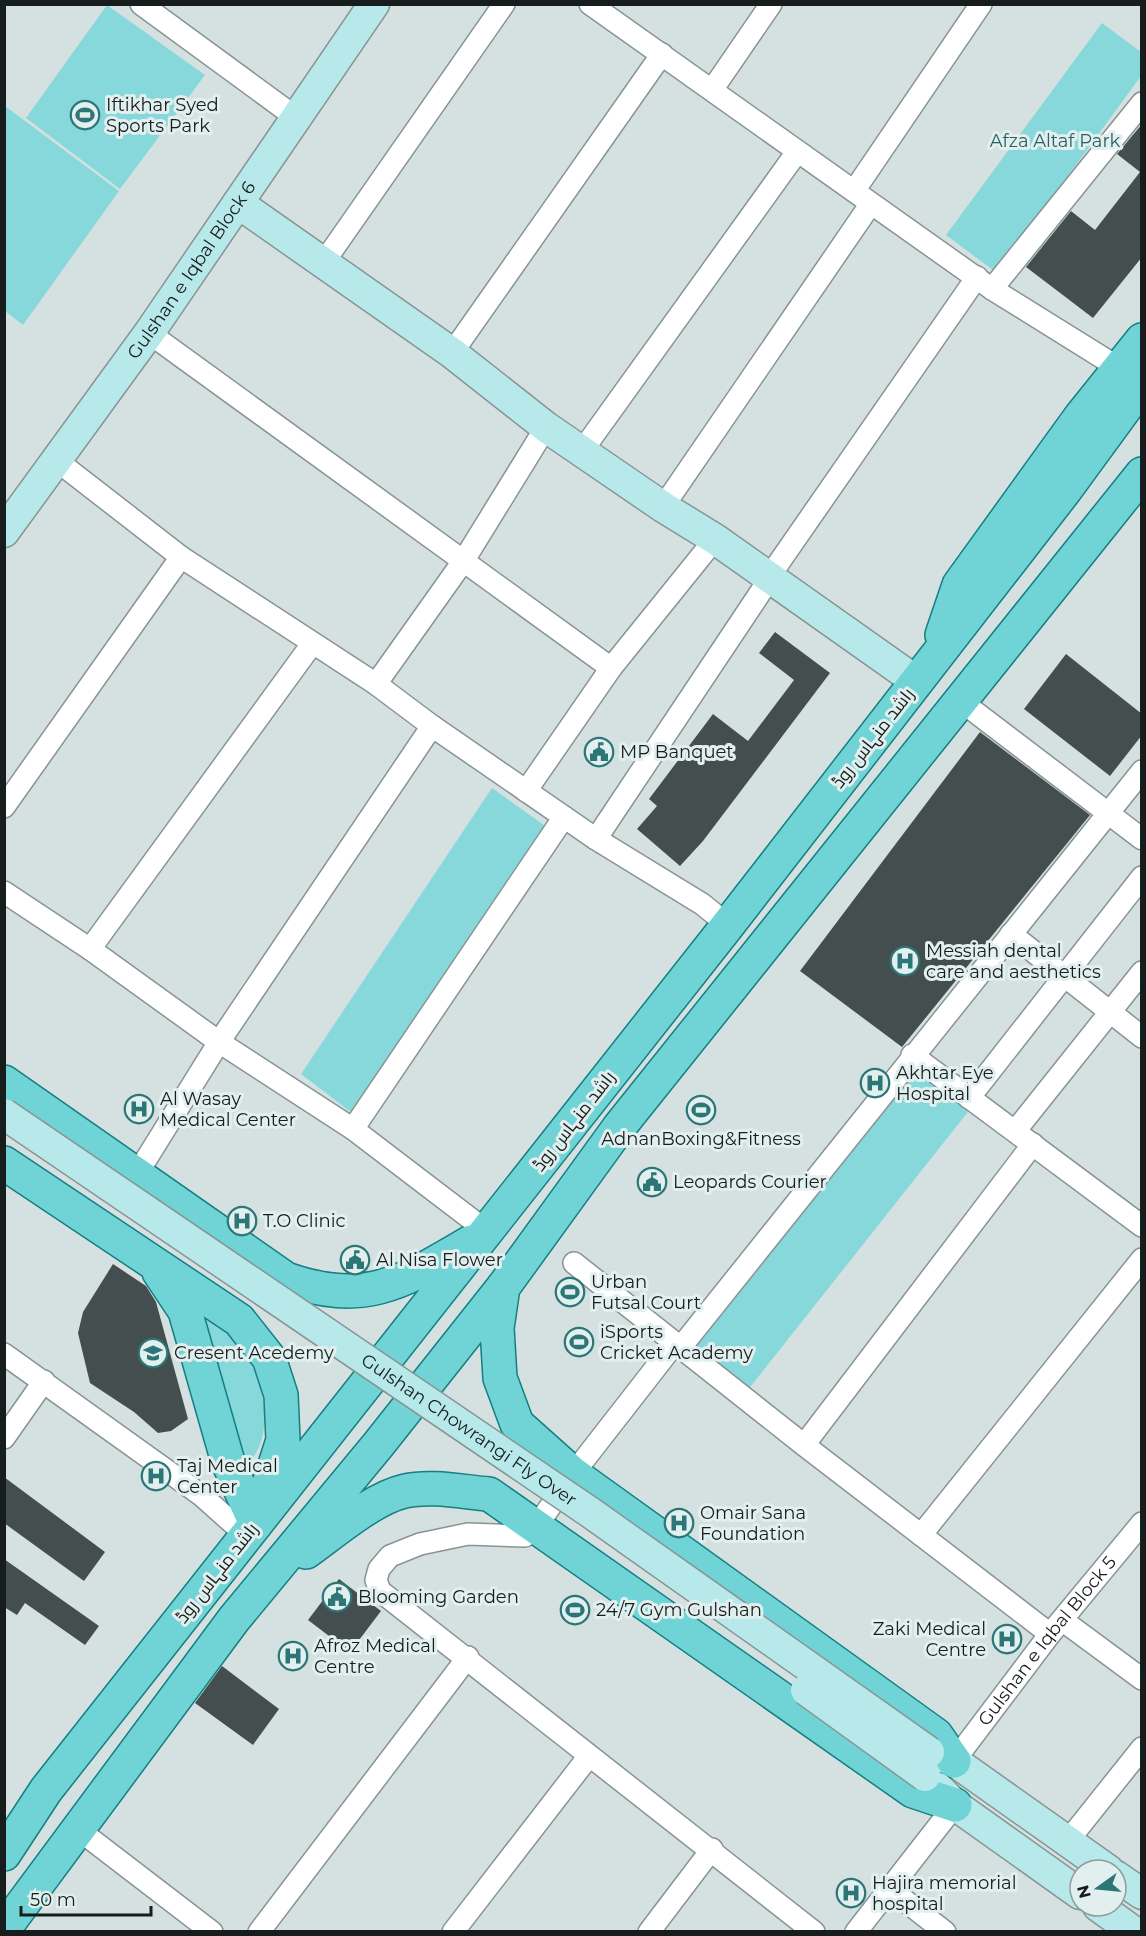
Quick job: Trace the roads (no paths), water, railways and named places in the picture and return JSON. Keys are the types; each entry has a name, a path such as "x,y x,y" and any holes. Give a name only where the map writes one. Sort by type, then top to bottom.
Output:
{"main road":[{"name":"Gulshan e Iqbal Block 6","path":"4,532 149,333 298,119 374,4"},
{"path":"238,203 452,353 546,427 663,507 770,577 925,670"},
{"name":"راشد منہاس روڈ","path":"5,1854 46,1790 488,1232 925,670 958,585 1130,377 1142,340"},
{"path":"4,1929 234,1618 318,1521 504,1286 620,1126 962,702 1142,474"},
{"path":"1098,530 1142,500"},
{"path":"4,1082 286,1279 312,1288 336,1292 364,1291 390,1285 429,1267 488,1232"},
{"name":"Gulshan Chowrangi Fly Over","path":"4,1114 591,1513 936,1763"},
{"name":"Gulshan Chowrangi Fly Over","path":"4,1138 649,1578 936,1763"},
{"path":"4,1163 239,1320 268,1358 281,1395 283,1440 251,1530"},
{"path":"150,1259 184,1311 228,1462 251,1530"},
{"path":"504,1286 497,1328 500,1378 517,1424 573,1474 936,1735 936,1763 955,1805"},
{"path":"269,1578 379,1502 405,1491 434,1490 489,1494 913,1791 955,1805 1068,1885"},
{"path":"936,1763 1090,1858"},
{"path":"46,1790 32,1827 33,1838 45,1846 79,1830"},
{"path":"1128,1884 1142,1894"},
{"path":"4,1900 4,1922"},
{"path":"1115,1918 1134,1932"}],"street":[{"path":"141,4 298,119"},
{"path":"324,262 504,4"},
{"path":"590,4 854,191 870,205 1130,377"},
{"path":"711,90 771,4"},
{"path":"854,191 981,4"},
{"path":"452,353 662,54"},
{"path":"596,839 770,577 985,283 1142,103"},
{"path":"582,451 797,152"},
{"path":"663,507 870,205"},
{"path":"149,333 611,668"},
{"path":"376,684 464,560 546,427"},
{"path":"56,460 181,557 376,684 432,726 596,839 702,904 728,925"},
{"path":"526,790 611,668 715,539"},
{"path":"4,807 181,557"},
{"path":"90,949 312,644"},
{"path":"962,702 1142,839"},
{"path":"137,1174 219,1042 432,726"},
{"path":"814,1932 712,1849 589,1756 381,1591 376,1580 379,1569 390,1556 420,1544 468,1534 525,1536 536,1527 573,1474 1142,771"},
{"path":"354,1129 564,817"},
{"path":"969,1098 1142,876"},
{"path":"4,892 90,949 219,1042 354,1129 488,1232"},
{"path":"1011,934 1142,1037"},
{"path":"1016,1130 1142,972"},
{"path":"912,1055 1016,1130 1142,1226"},
{"path":"804,1445 1033,1144"},
{"path":"921,1535 1142,1259"},
{"path":"574,1263 921,1535 1056,1627 1142,1679"},
{"path":"4,1354 45,1381 251,1530"},
{"path":"4,1438 45,1381"},
{"name":"Gulshan e Iqbal Block 5","path":"936,1763 1056,1627 1142,1523"},
{"path":"259,1932 468,1658"},
{"path":"1067,1842 1142,1748"},
{"path":"453,1932 589,1756"},
{"path":"856,1932 955,1805"},
{"path":"79,1830 212,1932"},
{"path":"649,1932 712,1849"},
{"path":"890,1889 945,1932"}],"place":[{"name":"Iftikhar Syed Sports Park","path":"85,115"},
{"name":"MP Banquet","path":"599,752"},
{"name":"Messiah dental care and aesthetics","path":"905,961"},
{"name":"Akhtar Eye Hospital","path":"875,1083"},
{"name":"Al Wasay Medical Center","path":"139,1109"},
{"name":"AdnanBoxing&Fitness","path":"701,1110"},
{"name":"Leopards Courier","path":"652,1182"},
{"name":"T.O Clinic","path":"242,1221"},
{"name":"Al Nisa Flower","path":"355,1260"},
{"name":"Urban Futsal Court","path":"570,1292"},
{"name":"iSports Cricket Academy","path":"579,1342"},
{"name":"Cresent Acedemy","path":"153,1353"},
{"name":"Taj Medical Center","path":"156,1476"},
{"name":"Omair Sana Foundation","path":"679,1523"},
{"name":"Blooming Garden","path":"337,1597"},
{"name":"24/7 Gym Gulshan","path":"575,1610"},
{"name":"Zaki Medical Centre","path":"1007,1639"},
{"name":"Afroz Medical Centre","path":"293,1656"},
{"name":"Hajira memorial hospital","path":"851,1893"}],"park label":[{"name":"Afza Altaf Park","path":"1055,141"}]}
